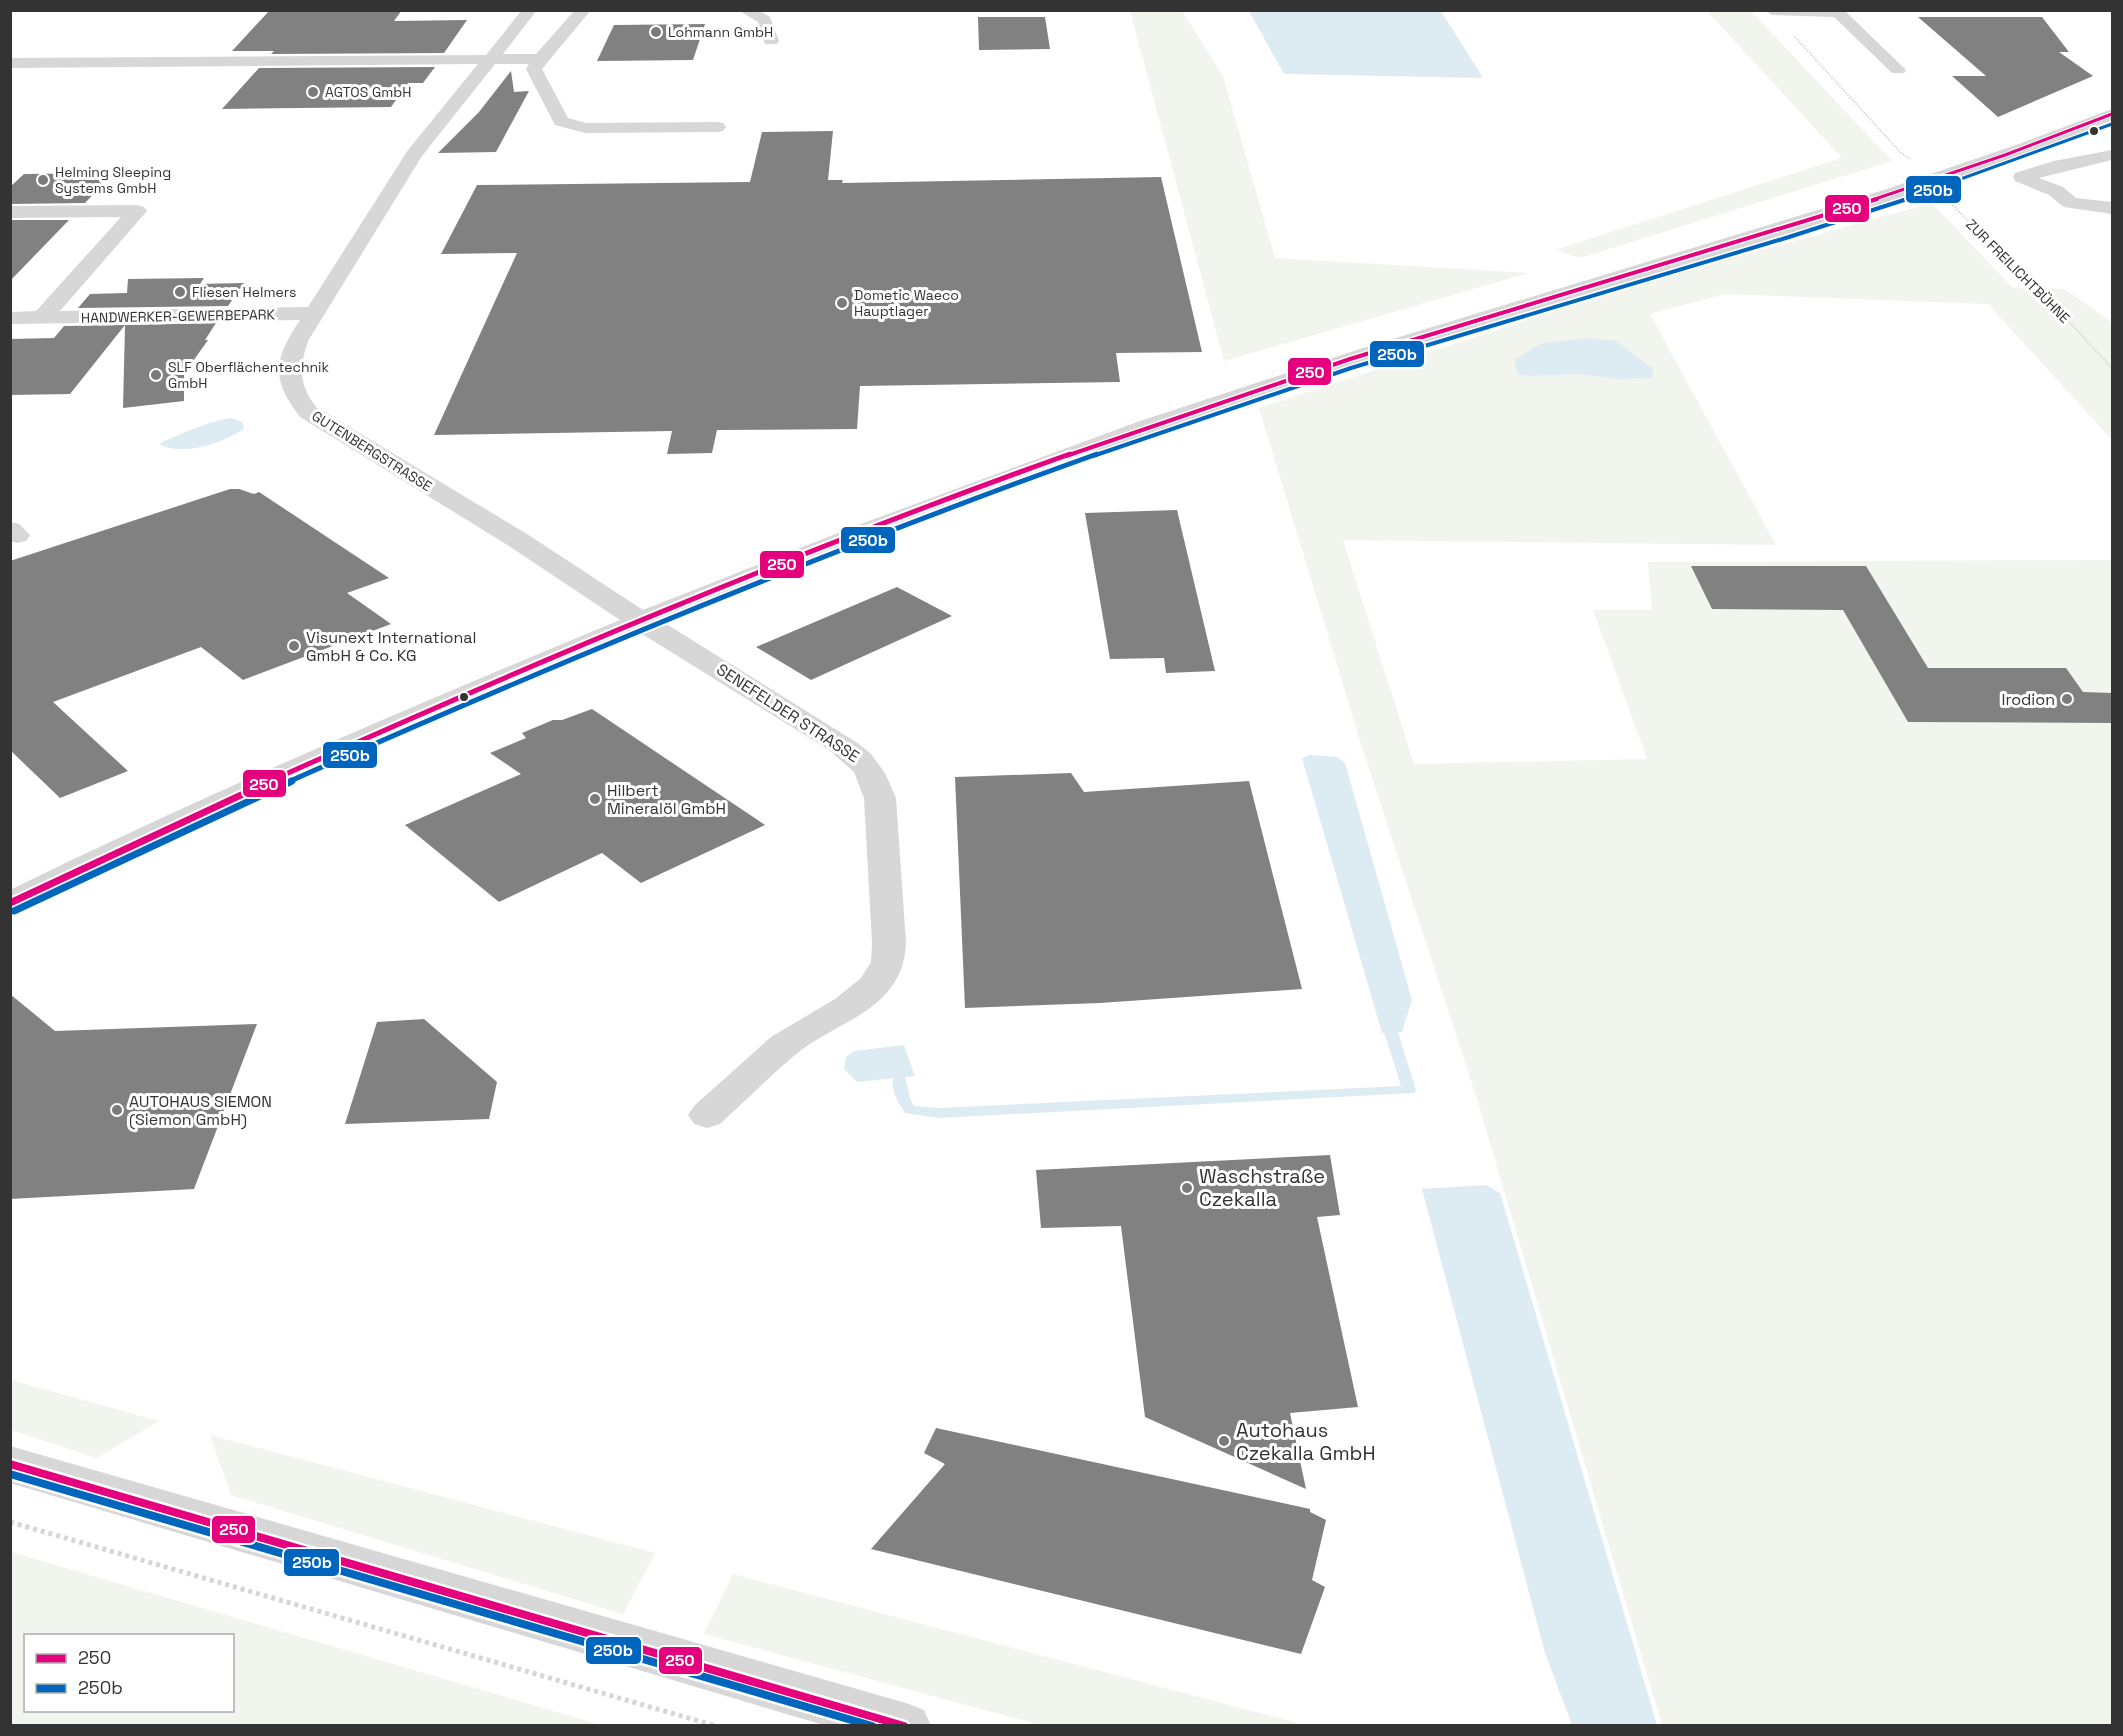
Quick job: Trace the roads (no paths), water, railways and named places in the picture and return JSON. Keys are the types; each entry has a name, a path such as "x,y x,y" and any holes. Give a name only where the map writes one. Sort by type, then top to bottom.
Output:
{"street":[{"name":"GUTENBERGSTRASSE","path":"530,10 494,58 414,154 297,341 288,368 289,382 295,396 308,411 518,540 641,620"},
{"path":"584,10 540,59 534,69 561,121 585,128 717,128"},
{"path":"745,10 765,20 771,40"},
{"path":"1772,11 1838,13 1898,70"},
{"path":"11,63 540,59"},
{"path":"10,903 130,845 349,745 641,620 941,501 1244,393 1914,188 2026,149 2112,114"},
{"path":"2112,155 2054,167 2022,177 2056,191 2071,203 2112,208"},
{"name":"HANDWERKER-GEWERBEPARK","path":"10,212 137,211 42,318"},
{"name":"HANDWERKER-GEWERBEPARK","path":"10,318 314,314"},
{"name":"SENEFELDER STRASSE","path":"641,620 840,744 862,761 873,776 880,798 889,943 888,962 875,986 848,1007 784,1046 707,1115"},
{"path":"10,1464 906,1725"}],"waterway":[{"path":"899,1078 901,1096 910,1110 939,1113 1409,1090 1391,1032"}],"place":[{"name":"Lohmann GmbH","path":"656,32"},
{"name":"AGTOS GmbH","path":"313,92"},
{"name":"Helming Sleeping Systems GmbH","path":"43,180"},
{"name":"Fliesen Helmers","path":"180,292"},
{"name":"Dometic Waeco Hauptlager","path":"842,303"},
{"name":"SLF Oberflächentechnik GmbH","path":"156,375"},
{"name":"Visunext International GmbH & Co. KG","path":"294,646"},
{"name":"Irodion","path":"2067,699"},
{"name":"Hilbert Mineralöl GmbH","path":"595,799"},
{"name":"AUTOHAUS SIEMON (Siemon GmbH)","path":"117,1110"},
{"name":"Waschstraße Czekalla","path":"1187,1188"},
{"name":"Autohaus Czekalla GmbH","path":"1224,1441"}]}
